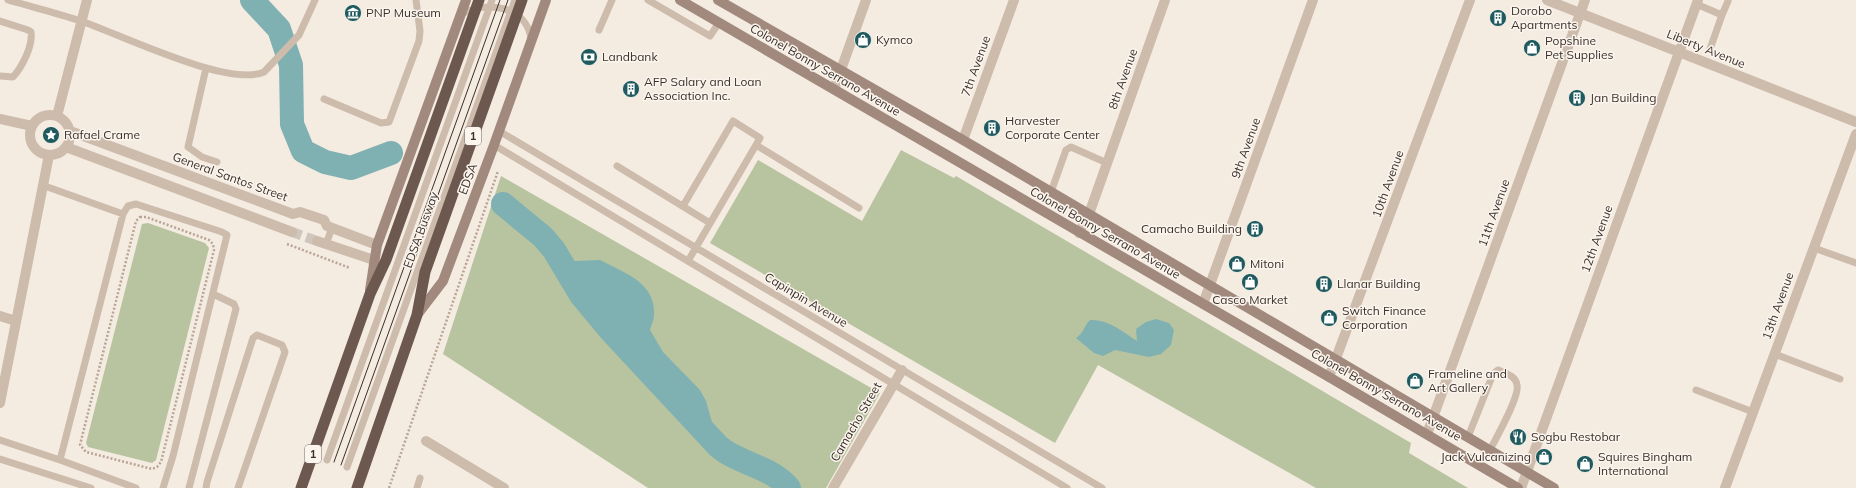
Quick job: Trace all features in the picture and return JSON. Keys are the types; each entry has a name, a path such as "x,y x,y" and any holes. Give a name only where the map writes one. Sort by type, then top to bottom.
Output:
{"highway":[{"name":"1","path":"301,488 370,294 386,260 479,0"},
{"name":"EDSA","path":"357,488 417,315 422,270 522,0"}],"main road":[{"name":"1","path":"370,294 377,245 466,0"},
{"name":"EDSA","path":"417,315 443,281 500,131 546,0"},
{"name":"Colonel Bonny Serrano Avenue","path":"680,0 718,24 834,89 1078,233 1329,376 1518,488"},
{"name":"Colonel Bonny Serrano Avenue","path":"718,0 963,140 1554,488"}],"street":[{"path":"57,116 86,0"},
{"path":"834,89 866,0"},
{"name":"7th Avenue","path":"963,140 1014,0"},
{"name":"8th Avenue","path":"1078,233 1089,214 1165,0"},
{"name":"9th Avenue","path":"1203,304 1313,0"},
{"name":"10th Avenue","path":"1329,376 1470,0"},
{"name":"Liberty Avenue","path":"1547,0 1856,122"},
{"name":"11th Avenue","path":"1427,434 1585,0"},
{"name":"12th Avenue","path":"1521,488 1697,2"},
{"path":"45,116 57,116 66,122 70,131 70,140 66,147 60,152 49,155 41,153 33,145 30,134 32,126 45,116"},
{"path":"0,119 32,126"},
{"name":"General Santos Street","path":"70,131 296,215 300,212 324,220 327,226 377,245"},
{"name":"13th Avenue","path":"1725,488 1814,248 1853,148 1856,134"},
{"path":"66,147 292,232"},
{"path":"0,402 49,155"},
{"path":"164,184 170,168"},
{"path":"255,218 261,202"},
{"path":"321,242 374,260"},
{"path":"0,316 16,321"},
{"name":"Camacho Street","path":"833,488 902,370"},
{"path":"426,441 504,488"}],"lane":[{"path":"8,0 81,21 174,58 206,68 243,75 257,75 264,72 299,35 315,0"},
{"path":"324,99 381,123 389,122 419,41 420,32 416,0"},
{"name":"EDSA Busway","path":"327,460 492,0"},
{"name":"EDSA Busway","path":"347,467 422,270 514,0"},
{"path":"600,30 612,0"},
{"path":"648,0 710,36 718,24"},
{"path":"1710,49 1728,0"},
{"path":"460,16 479,4 490,2 501,4 511,8 522,19 528,27 531,41"},
{"path":"1697,2 1722,15"},
{"path":"0,21 28,30 31,32 32,38 26,56 16,74 14,77 1,77 0,86"},
{"path":"206,68 188,147 202,157 217,162"},
{"path":"683,206 733,121 760,138 688,261"},
{"name":"Capinpin Avenue","path":"500,131 1102,488"},
{"path":"494,145 1067,488"},
{"path":"756,146 859,208"},
{"path":"1051,192 1066,150 1071,147 1107,163"},
{"path":"617,166 710,223"},
{"path":"42,186 123,214"},
{"path":"60,460 123,214 128,206 136,204 222,232 227,235 173,456 163,488"},
{"path":"321,242 327,226"},
{"path":"1814,248 1856,263"},
{"path":"189,488 236,309 234,304 213,294"},
{"path":"206,488 253,338 257,335 282,345 285,352 238,488"},
{"path":"1775,354 1840,379"},
{"path":"1468,437 1493,374 1498,370 1515,378 1518,385 1515,397 1490,450"},
{"path":"1696,390 1754,412"},
{"path":"0,440 136,488"},
{"path":"0,459 91,488"},
{"path":"417,488 420,478"}],"path":[{"path":"388,488 505,152"},
{"path":"146,217 209,240 213,244 214,250 161,462 157,467 152,469 86,452 80,445 136,221 140,218 146,217"},
{"path":"283,242 350,268"}],"green space":[{"path":"901,150 954,178 956,176 1411,443 1409,453 1468,488 1316,488 1098,365 1055,443 710,243 758,160 862,221"},
{"path":"501,176 880,393 826,488 648,488 443,354"},
{"path":"148,223 205,243 209,248 156,460 152,463 88,447 86,443 142,224"}],"water":[{"path":"600,260 637,280 650,294 653,304 654,319 650,330 663,352 700,390 706,401 717,440 611,326 580,288 569,270 570,263 576,261"},
{"path":"1156,319 1169,323 1174,330 1171,345 1161,354 1149,357 1115,350 1103,356 1094,353 1076,338 1090,320 1097,320 1115,326 1137,341 1136,329 1146,322"}],"waterway":[{"path":"252,0 279,29 291,65 292,124 303,151 325,162 351,168 391,153"},
{"path":"503,204 543,237 554,250 581,295 611,331 718,446 735,457 773,475 789,488"}],"tunnel":[{"path":"292,232 317,241"}],"tram line":[{"path":"334,462 500,0"},
{"path":"341,465 508,0"}],"place":[{"name":"PNP Museum","path":"353,13"},
{"name":"Dorobo Apartments","path":"1498,18"},
{"name":"Kymco","path":"863,40"},
{"name":"Popshine Pet Supplies","path":"1532,48"},
{"name":"Landbank","path":"589,57"},
{"name":"AFP Salary and Loan Association Inc.","path":"631,89"},
{"name":"Jan Building","path":"1577,98"},
{"name":"Harvester Corporate Center","path":"992,128"},
{"name":"Rafael Crame","path":"51,135"},
{"name":"Camacho Building","path":"1255,229"},
{"name":"Mitoni","path":"1237,264"},
{"name":"Casco Market","path":"1250,282"},
{"name":"Llanar Building","path":"1324,284"},
{"name":"Switch Finance Corporation","path":"1329,318"},
{"name":"Frameline and Art Gallery","path":"1415,381"},
{"name":"Sogbu Restobar","path":"1518,437"},
{"name":"Jack Vulcanizing","path":"1544,457"},
{"name":"Squires Bingham International","path":"1585,464"}]}
